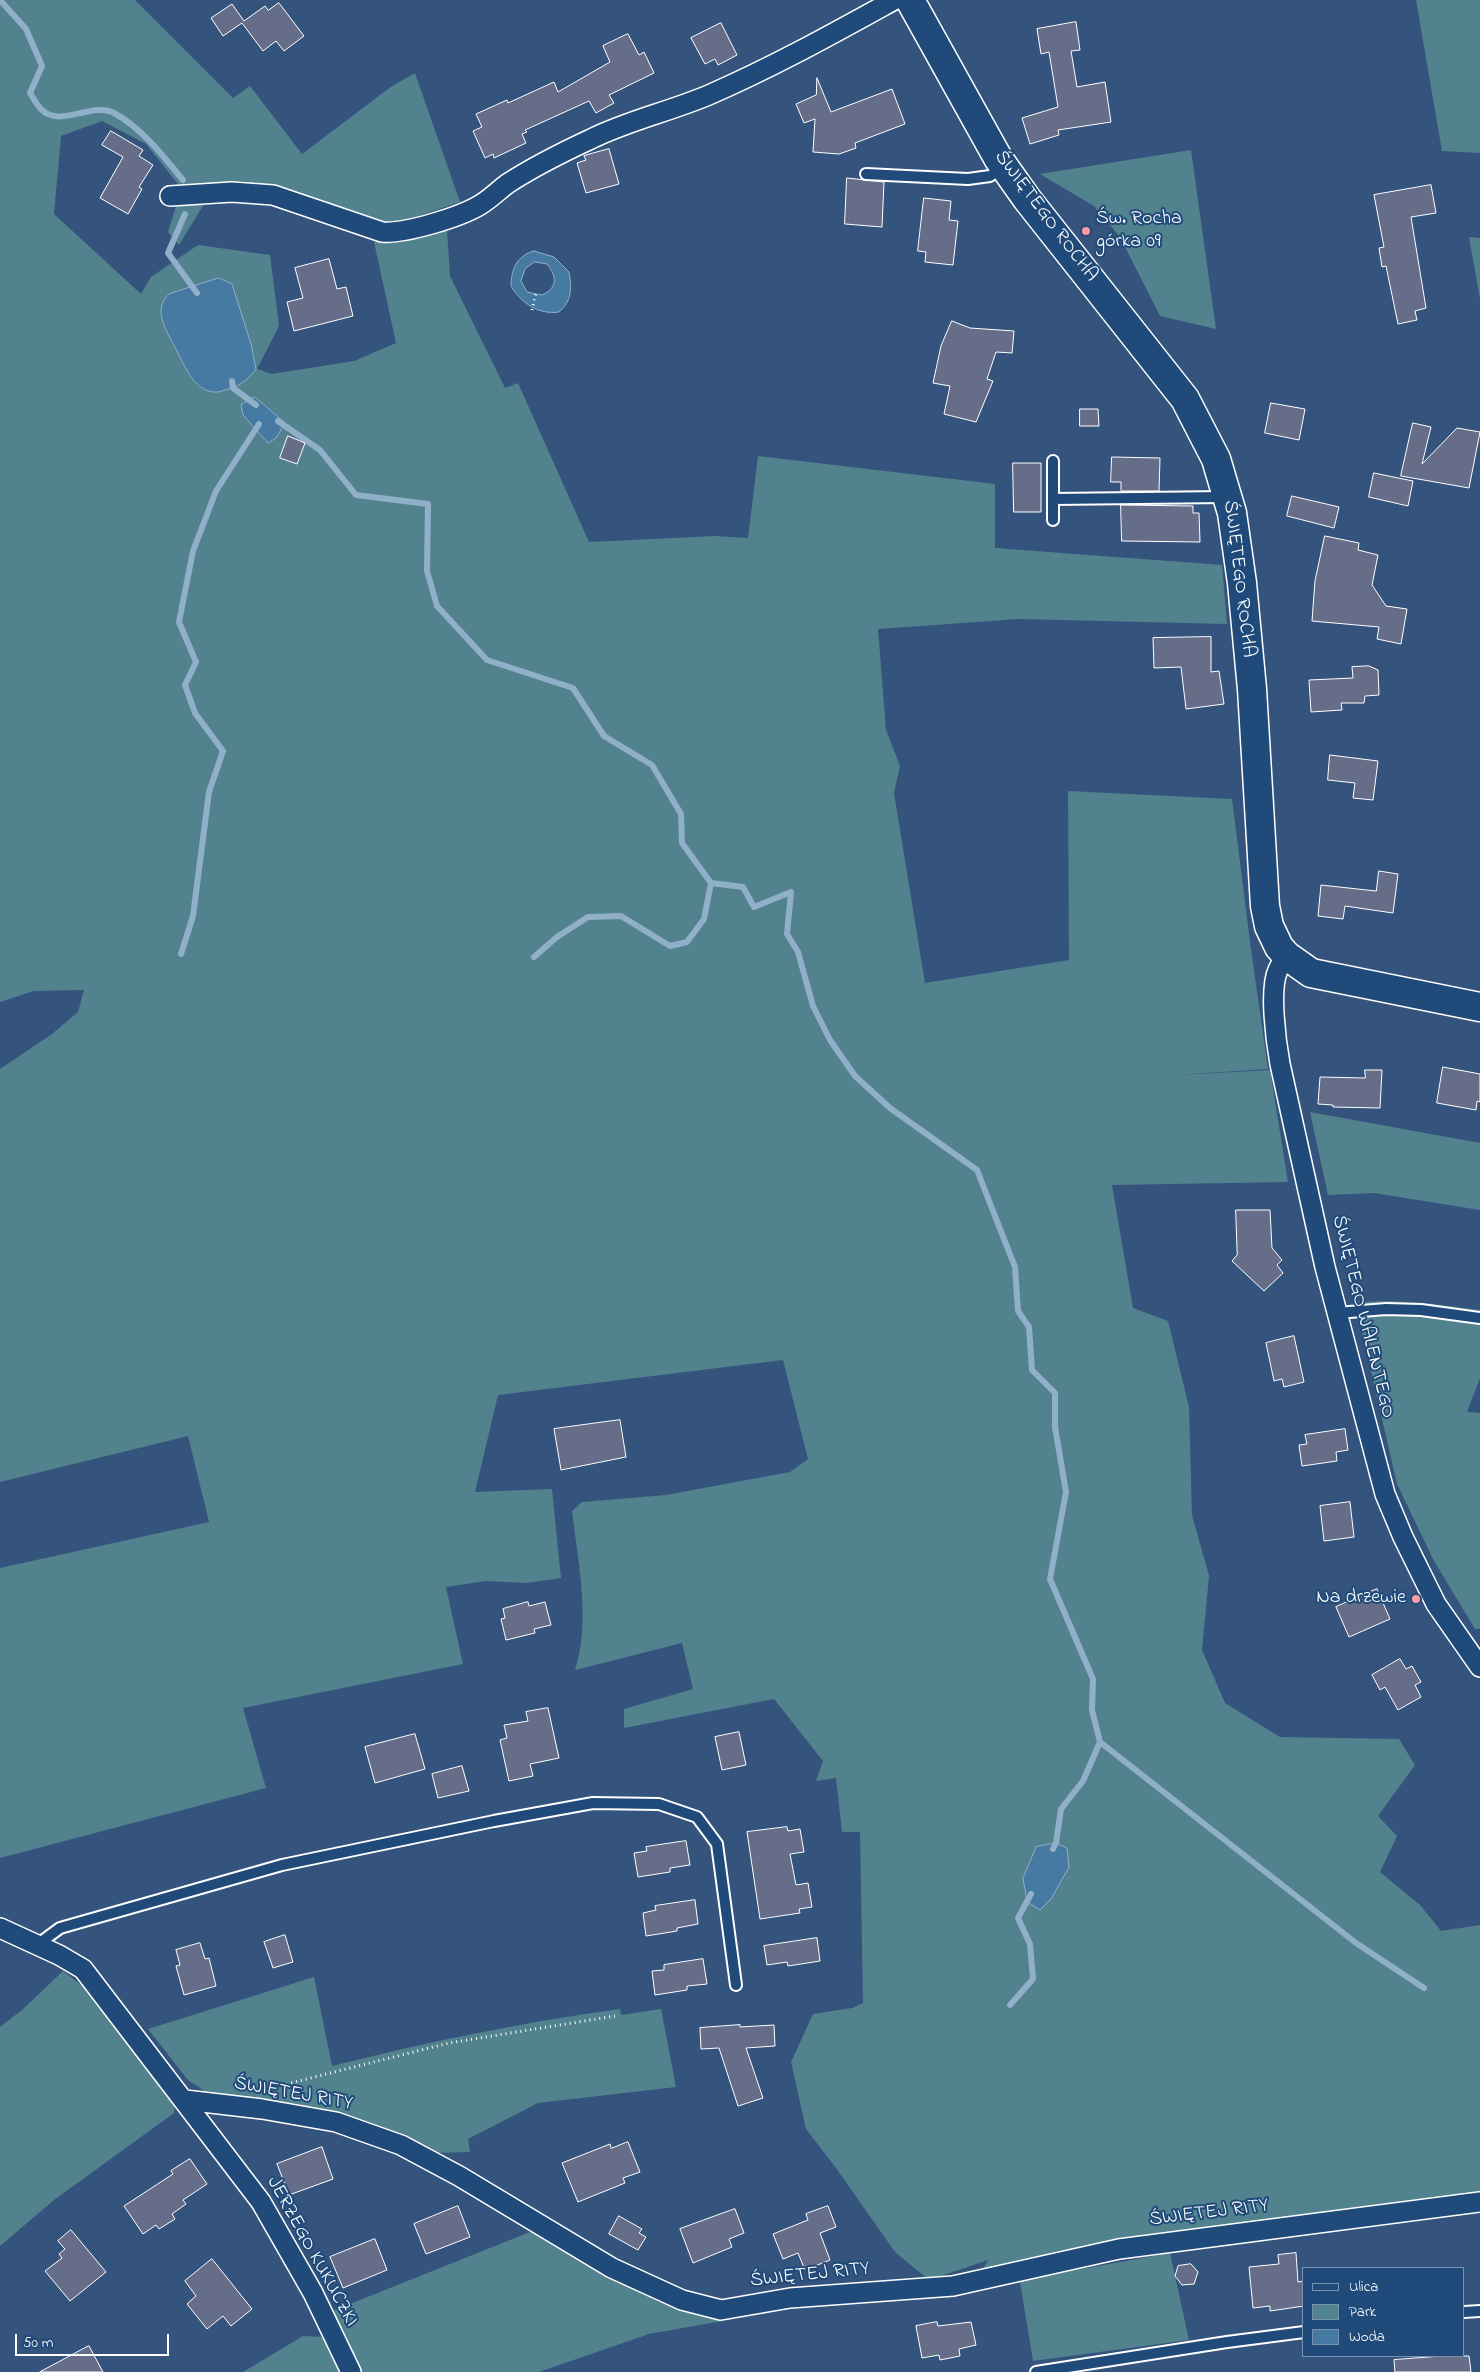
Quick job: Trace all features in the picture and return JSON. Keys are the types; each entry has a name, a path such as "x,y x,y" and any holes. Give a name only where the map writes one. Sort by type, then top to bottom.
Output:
{"street":[{"path":"170,196 232,192 264,194 299,203 382,232 394,233 409,229 464,213 481,204 508,184 592,138 680,107 756,74 827,38 894,0"},
{"name":"ŚWIĘTEGO ROCHA","path":"910,0 1004,166 1027,199 1185,399 1216,459 1228,497 1238,549 1246,626 1265,906 1274,939 1287,956 1311,973 1328,978 1480,1007"},
{"name":"ŚWIĘTEGO WALENTEGO","path":"1287,956 1278,971 1275,987 1277,1045 1325,1267 1381,1478 1402,1537 1436,1604 1480,1667"},
{"name":"JERZEGO KUKUCZKI","path":"0,1928 83,1968 261,2202 313,2293 350,2372"},
{"name":"ŚWIĘTEJ RITY","path":"185,2100 246,2107 336,2122 402,2145 459,2176 612,2268 682,2300 721,2310 790,2298 953,2286 1119,2248 1480,2202"}],"lane":[{"path":"866,174 968,179 990,176 1004,166"},
{"path":"1053,461 1053,520"},
{"path":"1053,499 1228,497"},
{"path":"1337,1312 1386,1309 1420,1310 1480,1318"},
{"path":"38,1945 60,1928 282,1865 494,1821 593,1803 659,1804 697,1816 717,1844 736,1985"},
{"path":"1465,2312 1480,2311"},
{"path":"1036,2372 1302,2332"}],"path":[{"path":"532,310 536,293"},
{"path":"246,2107 264,2090 449,2043 615,2016"}],"green space":[{"path":"0,0 135,0 233,98 250,86 302,154 392,86 415,73 460,202 390,226 283,190 242,181 181,188 146,144 102,121 61,136 54,214 141,294 151,277 198,245 270,255 279,326 257,369 272,374 354,361 396,343 374,242 394,242 447,230 450,276 505,388 518,383 589,542 716,536 748,538 758,456 995,484 995,548 1222,565 1227,624 1019,619 878,629 886,730 900,766 894,793 925,983 1069,960 1068,791 1232,799 1268,1069 1176,1075 1270,1070 1288,1182 1112,1185 1133,1308 1168,1321 1189,1407 1192,1515 1209,1576 1202,1650 1225,1703 1280,1737 1399,1739 1415,1765 1378,1816 1397,1836 1380,1872 1420,1905 1441,1931 1480,1925 1480,2193 981,2273 988,2260 929,2280 895,2252 806,2129 791,2062 813,2014 852,2008 863,2003 860,1832 842,1832 836,1778 816,1781 823,1761 774,1699 624,1728 624,1709 693,1689 682,1643 575,1670 580,1651 583,1612 572,1511 582,1502 666,1495 790,1472 808,1459 783,1360 498,1395 475,1492 552,1489 561,1578 527,1583 485,1581 446,1587 463,1664 243,1708 266,1788 0,1858 0,1568 209,1522 188,1436 0,1482 0,1069 52,1034 78,1012 84,990 34,991 0,1002","holes":["1056,1843 1023,1878 1036,1847"]},
{"path":"1416,0 1480,0 1480,153 1442,151"},
{"path":"1191,150 1216,329 1160,316 1120,237 1094,206 1040,174"},
{"path":"177,203 204,204 179,245 168,232"},
{"path":"1469,237 1480,238 1480,299"},
{"path":"1310,1112 1480,1143 1480,1210 1374,1193 1328,1195"},
{"path":"1391,1301 1480,1310 1480,1378 1467,1412 1480,1413 1480,1629 1475,1629 1434,1561 1397,1484 1355,1302"},
{"path":"63,1971 88,1990 175,2102 174,2113 54,2200 0,2246 0,2027 22,2010"},
{"path":"314,1977 332,2066 512,2026 620,2009 621,2015 661,2009 676,2087 538,2103 468,2139 470,2152 433,2153 411,2139 298,2104 209,2094 188,2080 148,2029"},
{"path":"535,2230 614,2279 659,2302 722,2321 649,2334 539,2372 360,2372 330,2312"},
{"path":"1170,2253 1189,2340 1033,2361 1020,2282 1043,2276"},
{"path":"303,2336 323,2337 340,2372 243,2372"}],"water":[{"path":"534,251 554,257 569,272 571,283 569,299 559,312 538,310 520,298 511,286 512,274 516,264 528,253","holes":["535,262 547,264 554,277 551,289 542,295 527,292 521,281 525,269"]},
{"path":"219,278 232,284 251,344 256,369 241,384 216,392 200,387 185,368 162,320 161,311 163,302 169,294"},
{"path":"255,397 285,423 276,438 268,443 243,415 241,405"},
{"path":"1056,1843 1067,1848 1069,1867 1051,1899 1040,1910 1027,1902 1023,1878 1036,1847"}],"building":[{"path":"279,3 304,36 284,51 276,41 263,51 242,23 223,36 211,18 232,4 244,21 265,6 268,10"},
{"path":"1076,22 1080,50 1071,51 1077,87 1105,82 1111,122 1058,130 1059,135 1030,144 1022,118 1058,107 1049,52 1041,54 1037,29"},
{"path":"721,23 737,55 718,65 715,59 705,64 691,38"},
{"path":"628,34 639,55 644,52 654,73 609,95 614,103 596,113 589,101 525,130 527,132 522,134 526,143 494,158 493,154 485,158 473,131 482,127 476,114 507,100 508,103 554,82 558,92 610,62 603,46"},
{"path":"817,78 831,112 892,89 905,124 855,143 856,148 839,154 813,152 815,119 804,123 796,104 816,95"},
{"path":"111,131 143,150 139,156 153,165 139,187 142,189 128,214 100,198 123,157 102,145"},
{"path":"609,149 619,184 586,193 577,163 586,160 584,156"},
{"path":"847,178 884,182 882,227 845,224"},
{"path":"1431,185 1436,213 1411,217 1426,308 1415,311 1417,320 1398,324 1386,266 1382,267 1379,248 1384,247 1374,195"},
{"path":"924,198 951,201 949,220 958,221 953,265 925,262 926,252 918,251"},
{"path":"329,259 337,289 346,287 353,316 294,331 287,302 303,298 295,268"},
{"path":"952,321 970,328 1014,331 1012,353 996,352 987,379 993,381 976,422 944,414 950,386 933,383 941,346"},
{"path":"1271,403 1305,409 1299,440 1265,433"},
{"path":"1080,409 1098,409 1099,426 1080,426"},
{"path":"1413,423 1431,427 1422,464 1457,428 1480,432 1469,488 1401,476"},
{"path":"288,436 305,443 297,464 280,458"},
{"path":"1112,457 1160,458 1159,491 1121,491 1121,482 1111,482"},
{"path":"1013,463 1041,463 1041,512 1014,512"},
{"path":"1374,473 1413,481 1408,506 1369,497"},
{"path":"1292,496 1339,507 1334,528 1287,516"},
{"path":"1121,505 1193,506 1193,513 1199,513 1200,542 1122,541"},
{"path":"1325,536 1359,543 1358,550 1378,555 1372,585 1386,606 1407,609 1401,644 1377,639 1379,627 1312,621 1315,581"},
{"path":"1211,637 1211,672 1219,671 1224,704 1186,709 1181,667 1154,668 1153,638"},
{"path":"1369,666 1378,670 1379,695 1365,696 1364,703 1341,703 1342,710 1311,712 1309,680 1353,678 1352,667"},
{"path":"1330,755 1378,761 1373,800 1353,798 1355,783 1328,780"},
{"path":"1379,871 1398,874 1393,913 1345,906 1343,919 1318,916 1321,885 1376,891"},
{"path":"1443,1067 1480,1074 1480,1102 1477,1101 1476,1110 1437,1103"},
{"path":"1365,1070 1382,1070 1380,1108 1333,1107 1333,1105 1318,1104 1320,1077 1365,1078"},
{"path":"1236,1210 1270,1210 1272,1248 1282,1260 1277,1265 1283,1273 1264,1291 1232,1261 1237,1255"},
{"path":"1294,1336 1304,1382 1284,1387 1282,1379 1274,1381 1266,1343"},
{"path":"620,1420 626,1457 561,1470 554,1429"},
{"path":"1345,1429 1348,1450 1336,1452 1337,1461 1302,1466 1299,1445 1307,1444 1305,1435"},
{"path":"1350,1502 1354,1537 1324,1541 1320,1506"},
{"path":"1377,1589 1390,1619 1349,1637 1336,1607"},
{"path":"528,1602 529,1606 545,1602 551,1625 534,1629 535,1633 506,1640 501,1619 505,1618 503,1609"},
{"path":"1400,1659 1406,1669 1412,1666 1421,1682 1415,1685 1421,1697 1398,1710 1385,1687 1380,1690 1372,1675"},
{"path":"548,1708 559,1758 530,1764 533,1776 509,1781 500,1740 507,1738 504,1725 528,1721 526,1712"},
{"path":"739,1732 746,1765 722,1770 715,1737"},
{"path":"415,1734 425,1769 375,1783 365,1747"},
{"path":"462,1766 469,1791 438,1798 432,1774"},
{"path":"787,1827 788,1831 800,1829 804,1852 790,1854 796,1885 808,1883 812,1907 799,1909 800,1913 760,1919 747,1832"},
{"path":"686,1841 690,1865 670,1868 670,1872 638,1877 634,1853 647,1851 646,1847"},
{"path":"695,1900 698,1924 677,1928 677,1931 646,1936 643,1913 656,1910 655,1906"},
{"path":"285,1935 293,1962 273,1968 264,1942"},
{"path":"817,1938 820,1961 788,1966 787,1962 767,1965 764,1946"},
{"path":"200,1943 205,1959 209,1958 216,1986 184,1995 176,1966 180,1965 176,1950"},
{"path":"703,1959 707,1984 687,1986 687,1990 655,1995 652,1971 664,1970 664,1965"},
{"path":"740,2025 740,2027 774,2025 775,2046 746,2048 763,2098 738,2106 719,2048 701,2049 700,2028"},
{"path":"628,2142 640,2172 623,2178 625,2183 578,2202 562,2163 610,2144 611,2148"},
{"path":"322,2147 333,2179 289,2195 277,2164"},
{"path":"190,2159 207,2184 183,2200 186,2204 172,2214 175,2219 159,2229 156,2225 143,2234 124,2206 173,2174 171,2171"},
{"path":"458,2206 470,2237 426,2254 414,2224"},
{"path":"828,2206 836,2227 820,2233 830,2260 805,2270 798,2253 783,2259 773,2234 808,2220 806,2214"},
{"path":"735,2209 744,2233 729,2239 732,2247 693,2263 680,2229"},
{"path":"619,2216 642,2229 639,2233 646,2237 638,2250 609,2234"},
{"path":"71,2230 106,2272 70,2301 45,2271 62,2258 59,2254 65,2249 58,2241"},
{"path":"375,2239 387,2270 343,2288 330,2257"},
{"path":"1296,2253 1298,2282 1302,2281 1302,2306 1270,2311 1270,2306 1253,2308 1249,2267 1279,2264 1278,2255"},
{"path":"212,2259 252,2309 231,2326 223,2316 207,2329 187,2304 196,2296 185,2281"},
{"path":"1191,2264 1198,2272 1194,2284 1182,2285 1175,2276 1178,2266"},
{"path":"937,2322 938,2326 971,2322 976,2345 959,2349 960,2356 940,2360 939,2355 922,2358 916,2326"},
{"path":"89,2346 103,2372 40,2372"},
{"path":"1469,2356 1471,2372 1395,2372 1394,2360"}],"waterway":[{"path":"0,0 26,29 42,66 30,93 41,109 57,116 67,116 96,110 114,113 143,135 183,180"},
{"path":"185,214 168,253 197,293"},
{"path":"232,381 233,388 256,405"},
{"path":"278,421 320,450 356,495 428,504 427,571 437,606 487,660 573,688 604,736 652,765 681,814 682,843 711,883 743,887 754,907 791,892 787,934 798,952 813,1006 830,1040 855,1076 890,1108 977,1170 1015,1267 1018,1311 1029,1327 1032,1370 1055,1393 1055,1427 1066,1492 1050,1579 1093,1679 1092,1710 1100,1742 1083,1781 1061,1809 1056,1843 1053,1849"},
{"path":"181,954 193,916 209,792 223,751 195,713 185,685 196,662 179,622 193,551 216,491 259,424"},
{"path":"534,957 557,937 588,917 621,916 670,946 687,942 704,919 711,883"},
{"path":"1100,1742 1356,1943 1424,1988"},
{"path":"1010,2005 1033,1979 1030,1944 1018,1918 1031,1894"}],"place":[{"name":"Św. Rocha górka 09","path":"1086,231"},
{"name":"Na drzewie","path":"1416,1599"}]}
